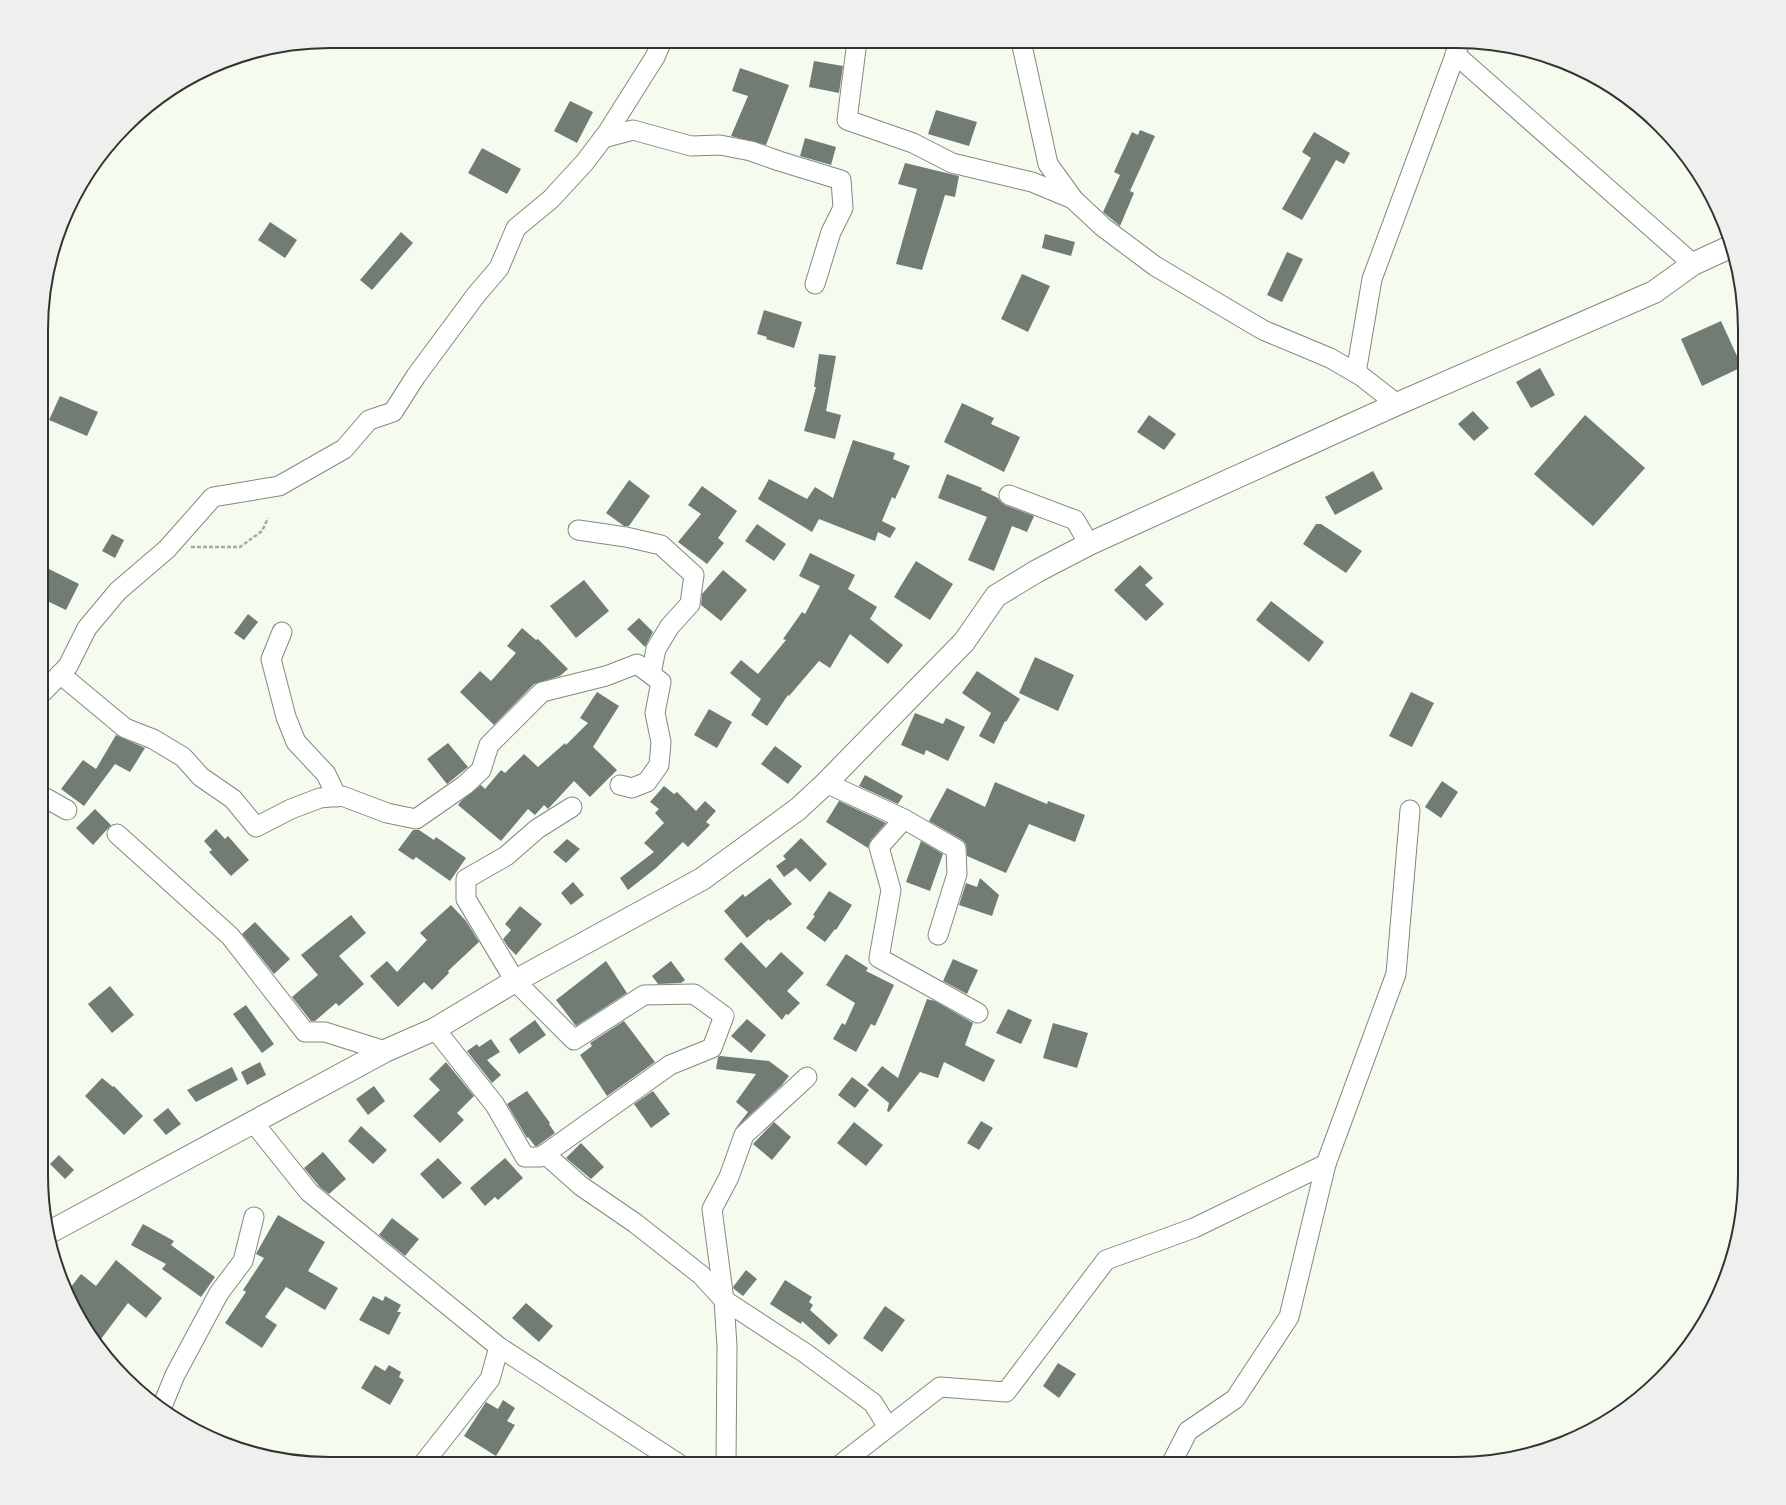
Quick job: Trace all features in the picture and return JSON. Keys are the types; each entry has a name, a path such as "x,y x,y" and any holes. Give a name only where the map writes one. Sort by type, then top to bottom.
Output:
{"main road":[{"path":"53,1230 385,1051 435,1030 515,981 702,879 798,809 826,783 964,642 996,596 1037,571 1089,544 1397,404 1654,292 1693,264 1726,249"}],"street":[{"path":"48,687 68,666 87,628 118,591 167,549 213,497 279,486 344,449 369,420 392,412 416,376 476,295 499,268 516,228 551,199 585,162 628,101 659,48"},
{"path":"856,48 847,120 912,143 952,163 1032,182 1074,200"},
{"path":"1023,48 1048,164 1074,200 1103,227 1155,266 1263,330 1330,358 1356,373 1397,404"},
{"path":"1356,373 1372,279 1458,48"},
{"path":"1458,48 1693,264"},
{"path":"603,138 634,130 692,146 728,146 751,151 841,180 843,208 831,232 815,284"},
{"path":"1009,495 1075,520 1089,544"},
{"path":"578,530 626,537 661,545 694,575 690,604 670,626 656,649 651,674"},
{"path":"282,632 271,659 286,717 296,742 326,774 337,797"},
{"path":"60,674 124,728 153,739 183,757 201,778 233,799 256,827 291,809 320,798 342,796 387,813 416,819 465,785 481,770 489,745 542,692 606,676 637,664 661,682 655,713 661,742 660,765 647,782 632,788 620,785"},
{"path":"826,783 904,819 956,849 957,874 938,935"},
{"path":"48,799 67,810"},
{"path":"435,1030 495,1105 525,1156 540,1157 670,1065 712,1048 724,1016 694,994 644,995 574,1040 515,981 466,899 466,879 506,856 537,829 572,807"},
{"path":"1175,1457 1188,1431 1235,1399 1289,1317 1326,1164 1396,974 1410,810"},
{"path":"904,819 879,846 891,890 879,958 978,1013"},
{"path":"117,834 230,936 305,1032 325,1032 385,1051"},
{"path":"726,1457 728,1346 724,1300 712,1209 729,1177 744,1135 807,1077"},
{"path":"253,1122 308,1192 499,1347 668,1457"},
{"path":"545,1154 581,1186 635,1223 702,1275 724,1300 805,1353 873,1403 888,1427"},
{"path":"850,1457 940,1387 1006,1392 1106,1260 1194,1228 1326,1164"},
{"path":"163,1403 175,1375 218,1293 243,1261 254,1217"},
{"path":"435,1457 490,1379 499,1347"}],"path":[{"path":"167,549 205,546 240,547 262,531 268,518"}],"building":[{"path":"814,61 843,66 839,93 809,87"},
{"path":"740,68 789,85 766,145 731,136 748,96 732,91"},
{"path":"570,101 593,112 577,143 554,131"},
{"path":"936,110 977,122 969,146 928,134"},
{"path":"1140,130 1155,136 1130,191 1134,193 1120,226 1103,212 1120,175 1114,172 1132,132 1138,135"},
{"path":"1314,132 1350,153 1344,164 1336,160 1302,220 1282,209 1311,158 1302,152"},
{"path":"805,138 836,147 831,165 800,156"},
{"path":"482,148 521,169 507,194 468,173"},
{"path":"905,163 959,176 955,197 945,195 922,270 896,264 917,189 898,184"},
{"path":"270,222 297,240 285,258 258,240"},
{"path":"401,232 413,243 372,290 360,280"},
{"path":"1045,234 1075,242 1071,256 1042,248"},
{"path":"1287,252 1303,259 1282,302 1267,295"},
{"path":"1022,274 1050,286 1028,332 1001,319"},
{"path":"764,310 802,322 794,348 766,339 767,337 757,334"},
{"path":"1721,321 1738,358 1738,369 1702,386 1681,339"},
{"path":"819,354 836,356 826,411 841,415 835,439 804,431 816,387 814,387"},
{"path":"1540,368 1555,395 1531,408 1516,382"},
{"path":"60,396 98,412 87,436 49,420"},
{"path":"962,403 994,418 991,424 1020,437 1004,472 944,442"},
{"path":"1473,411 1489,428 1474,441 1458,424"},
{"path":"1149,415 1176,434 1164,450 1137,432"},
{"path":"1585,415 1645,468 1593,526 1534,474"},
{"path":"853,440 895,453 893,459 910,466 895,499 892,497 882,521 896,528 890,538 878,532 875,541 819,519 812,532 758,499 769,479 807,499 815,487 833,498"},
{"path":"1373,471 1383,489 1335,515 1325,497"},
{"path":"947,474 982,488 981,490 998,498 1005,505 1034,516 1027,532 1012,526 994,571 968,560 987,517 938,498"},
{"path":"629,480 650,496 629,526 624,526 606,513"},
{"path":"702,486 737,511 718,538 724,543 707,564 678,542 701,514 688,505"},
{"path":"757,524 786,544 774,561 745,541"},
{"path":"1316,524 1321,524 1362,551 1346,573 1303,544"},
{"path":"112,534 124,540 115,558 102,551"},
{"path":"810,553 855,575 848,589 877,607 870,619 903,645 888,664 850,634 830,668 819,661 789,696 788,695 767,726 751,715 761,699 730,673 741,660 758,674 786,640 783,639 802,612 805,614 820,586 799,576"},
{"path":"916,561 953,584 930,620 894,597"},
{"path":"1140,565 1153,578 1145,585 1164,604 1146,621 1114,590"},
{"path":"48,568 79,584 66,610 48,601"},
{"path":"723,570 747,590 721,621 701,605 702,594"},
{"path":"584,580 609,611 576,638 550,606"},
{"path":"1271,601 1324,642 1309,662 1256,620"},
{"path":"248,614 258,622 244,640 234,633"},
{"path":"639,618 653,632 645,647 627,629"},
{"path":"522,628 536,640 538,639 568,669 560,676 534,684 494,725 460,692 480,671 491,681 516,653 507,646"},
{"path":"1035,657 1074,675 1058,711 1019,693"},
{"path":"977,671 1020,699 1006,722 1005,721 994,744 979,736 991,713 962,693"},
{"path":"597,692 619,706 593,747 617,770 590,797 574,781 548,809 544,805 535,815 528,809 501,841 458,805 481,785 485,789 501,770 505,773 524,754 538,767 565,743 566,745 588,723 580,718"},
{"path":"1411,692 1434,703 1412,747 1389,736"},
{"path":"709,709 732,722 717,748 694,735"},
{"path":"915,713 943,724 946,718 965,727 948,761 926,750 924,755 901,745"},
{"path":"116,735 145,748 130,772 115,764 84,806 61,789 83,760 96,769"},
{"path":"448,743 468,767 447,784 427,759"},
{"path":"775,746 802,766 788,784 761,764"},
{"path":"865,775 903,796 898,804 859,786"},
{"path":"1442,781 1458,792 1441,818 1425,807"},
{"path":"995,782 1047,804 1048,801 1085,815 1075,842 1029,824 1006,873 967,856 966,844 962,840 929,821 947,788 985,807"},
{"path":"664,786 674,794 677,792 696,811 705,801 716,811 706,822 710,825 688,847 683,842 656,868 628,890 620,878 654,852 644,843 664,823 655,813 659,809 650,802"},
{"path":"839,801 886,823 871,840 868,848 826,822"},
{"path":"95,809 111,825 93,845 76,828"},
{"path":"216,829 225,839 228,836 249,860 231,876 209,852 212,850 204,841"},
{"path":"413,830 419,830 434,840 436,837 466,858 450,881 416,857 413,860 398,850"},
{"path":"801,838 827,864 810,882 796,868 784,877 776,866 786,859 783,856"},
{"path":"567,839 580,849 566,863 553,852"},
{"path":"921,841 943,854 930,891 906,882"},
{"path":"770,878 792,904 770,921 769,919 747,938 724,911 743,894 745,897"},
{"path":"980,878 999,895 992,916 959,905 966,883 977,887"},
{"path":"573,882 584,895 571,905 561,893"},
{"path":"829,891 852,905 836,930 835,929 825,942 806,928 815,916 813,915"},
{"path":"451,905 466,921 479,942 448,971 449,973 432,990 424,982 398,1007 370,976 387,961 397,972 427,940 420,933"},
{"path":"520,906 542,924 516,955 503,939 511,930 505,924"},
{"path":"351,915 366,933 339,956 364,984 339,1006 336,1003 315,1021 311,1021 292,997 318,975 301,955"},
{"path":"255,922 290,959 274,974 242,934"},
{"path":"741,942 766,968 781,952 804,973 787,991 800,1003 788,1015 786,1014 782,1020 724,959"},
{"path":"846,954 868,968 866,971 894,985 875,1026 871,1024 856,1052 833,1039 842,1023 845,1025 855,1003 826,985"},
{"path":"953,959 978,970 967,994 943,981"},
{"path":"606,961 627,993 576,1026 556,1000"},
{"path":"671,961 685,980 681,983 658,984 652,976"},
{"path":"110,986 134,1015 112,1033 88,1004"},
{"path":"927,999 935,1001 973,1023 965,1045 995,1060 984,1082 944,1062 938,1078 920,1072 889,1112 887,1111 889,1103 867,1085 882,1066 898,1078"},
{"path":"246,1005 274,1044 262,1053 233,1014"},
{"path":"1008,1009 1032,1020 1021,1044 996,1033"},
{"path":"747,1019 766,1035 751,1053 731,1036"},
{"path":"535,1020 546,1035 519,1054 509,1039"},
{"path":"624,1021 655,1062 607,1096 580,1055 592,1046 590,1043"},
{"path":"1053,1023 1088,1033 1077,1068 1043,1058"},
{"path":"491,1039 500,1052 487,1060 501,1075 492,1083 467,1051 477,1044 479,1047"},
{"path":"718,1057 769,1061 789,1076 782,1085 735,1129 748,1112 736,1102 756,1074 716,1069"},
{"path":"260,1062 266,1075 247,1085 241,1072"},
{"path":"446,1062 474,1096 457,1113 464,1120 440,1143 413,1116 440,1090 429,1079"},
{"path":"232,1067 238,1080 196,1102 187,1090"},
{"path":"852,1077 869,1090 855,1108 838,1095"},
{"path":"102,1078 113,1087 114,1086 143,1116 124,1135 85,1096"},
{"path":"374,1086 385,1101 368,1115 356,1099"},
{"path":"527,1091 550,1123 549,1124 555,1133 537,1146 535,1146 528,1137 527,1138 507,1104"},
{"path":"653,1091 670,1114 651,1128 634,1104"},
{"path":"168,1108 181,1124 166,1135 153,1120"},
{"path":"981,1121 993,1128 979,1150 967,1143"},
{"path":"774,1122 791,1137 772,1160 753,1144"},
{"path":"854,1122 883,1145 866,1166 837,1143"},
{"path":"361,1126 387,1150 373,1164 348,1141"},
{"path":"581,1143 604,1167 591,1179 566,1158"},
{"path":"323,1152 346,1179 329,1194 320,1187 304,1168"},
{"path":"59,1155 74,1170 65,1179 50,1164"},
{"path":"438,1158 462,1183 443,1199 420,1174"},
{"path":"505,1158 523,1178 498,1200 495,1197 485,1206 470,1188"},
{"path":"278,1215 325,1242 308,1271 338,1288 325,1310 286,1287 265,1317 277,1325 262,1348 225,1323 246,1292 243,1290 264,1258 256,1254"},
{"path":"392,1218 419,1239 405,1256 379,1235"},
{"path":"143,1224 174,1241 171,1245 215,1277 201,1297 162,1269 166,1264 131,1245"},
{"path":"116,1260 162,1298 146,1318 128,1303 101,1339 95,1332 71,1287 81,1274 96,1286"},
{"path":"746,1270 757,1279 743,1296 733,1287"},
{"path":"785,1280 812,1297 809,1302 813,1305 810,1310 838,1335 829,1345 802,1321 801,1324 770,1304"},
{"path":"373,1296 383,1301 385,1296 401,1305 397,1312 401,1312 389,1335 359,1320"},
{"path":"526,1303 553,1326 539,1342 512,1318"},
{"path":"885,1306 905,1320 882,1352 863,1338"},
{"path":"1058,1363 1076,1374 1059,1398 1043,1386"},
{"path":"375,1365 385,1371 389,1365 401,1372 399,1377 404,1380 390,1405 361,1388"},
{"path":"503,1400 515,1408 507,1421 515,1425 496,1456 464,1436 486,1402 498,1409"}]}
